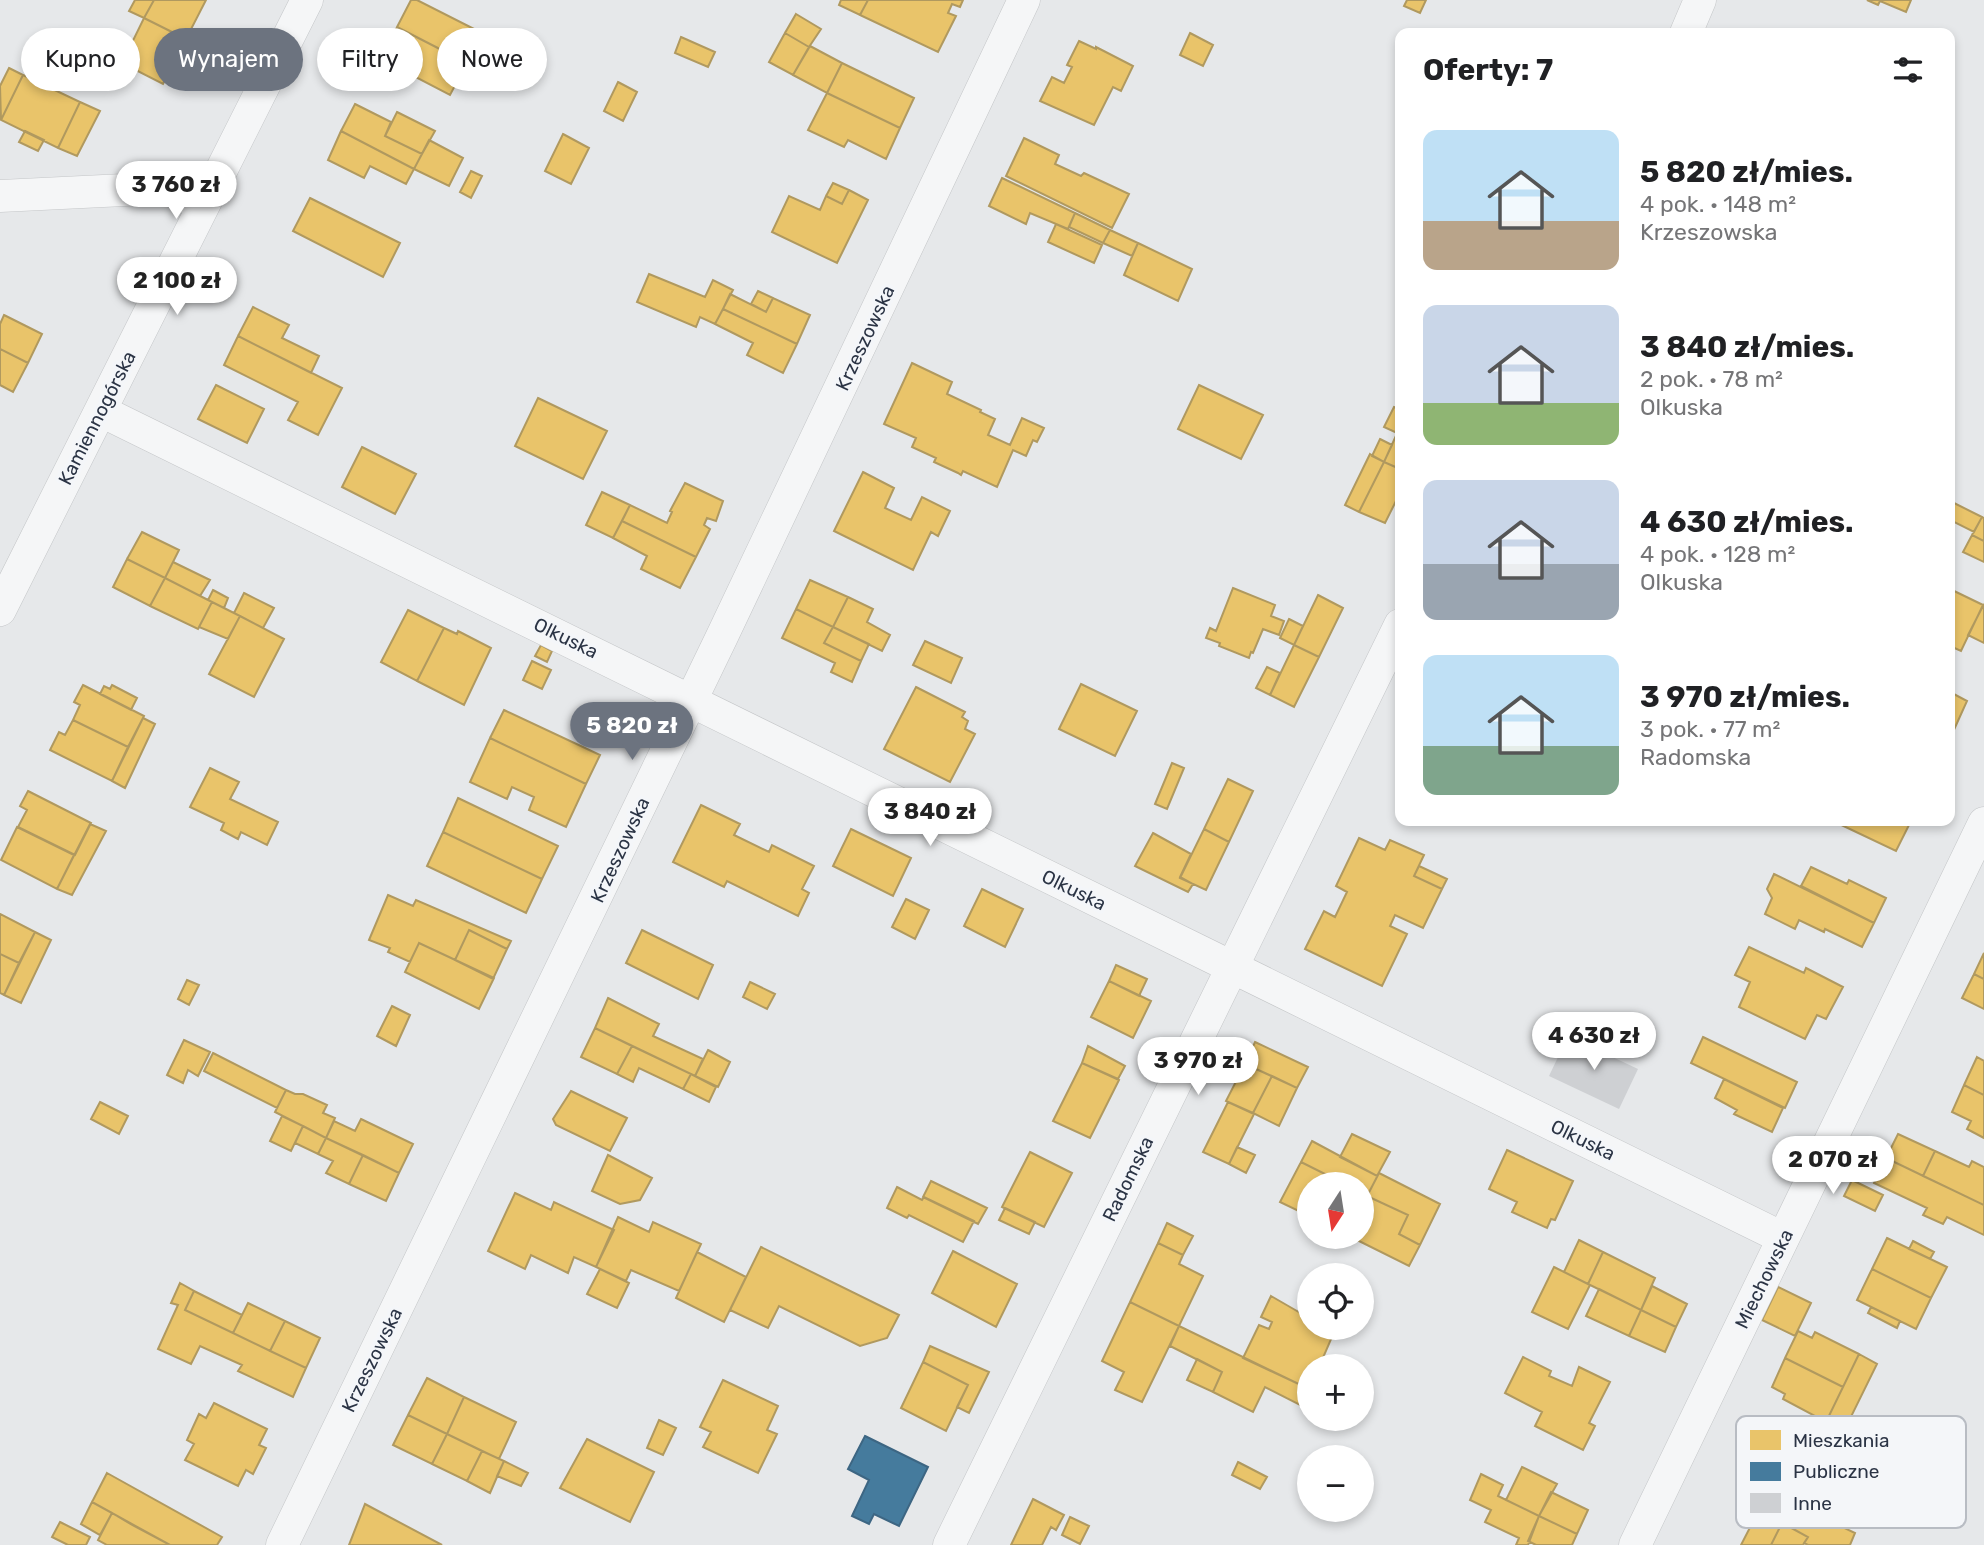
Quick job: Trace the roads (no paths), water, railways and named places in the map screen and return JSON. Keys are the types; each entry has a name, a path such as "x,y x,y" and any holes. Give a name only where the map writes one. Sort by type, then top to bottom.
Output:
{"street":[{"name":"Kamiennogórska","path":"0,610 307,0"},
{"name":"Krzeszowska","path":"282,1545 854,361 1024,0"},
{"path":"1688,28 1700,0"},
{"path":"0,197 165,188 203,205"},
{"name":"Olkuska","path":"101,411 1783,1238"},
{"name":"Radomska","path":"949,1545 1395,635"},
{"name":"Miechowska","path":"1635,1545 1984,823"}]}
